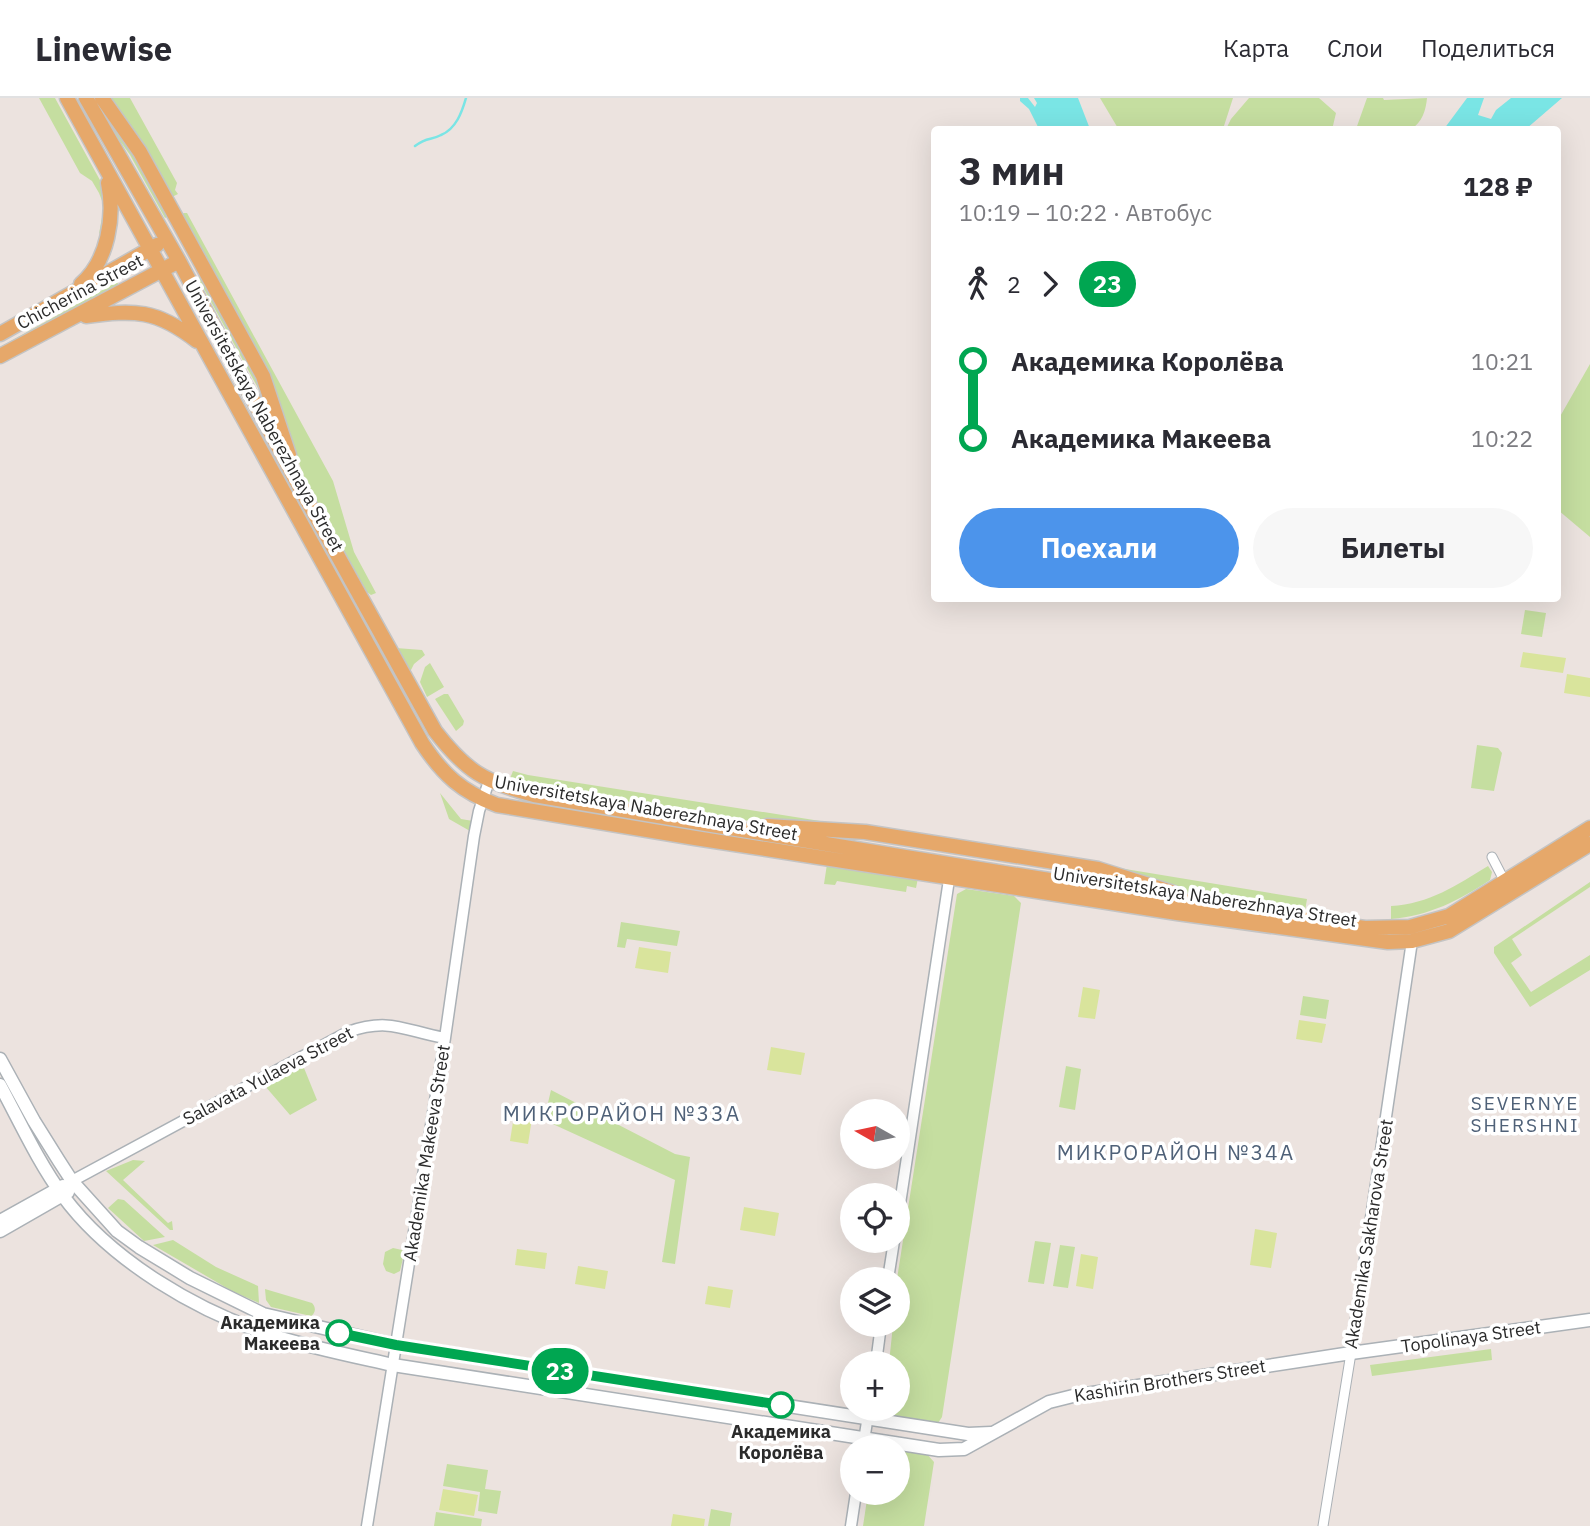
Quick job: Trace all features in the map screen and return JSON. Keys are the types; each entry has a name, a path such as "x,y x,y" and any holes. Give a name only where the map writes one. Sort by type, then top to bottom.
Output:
{"main road":[{"name":"Universitetskaya Naberezhnaya Street","path":"68,98 149,250 422,743 461,789 497,805 527,810 1411,934 1441,934 1468,922 1590,844"},
{"name":"Universitetskaya Naberezhnaya Street","path":"86,98 179,261 299,486 435,731 458,759 474,773 489,781 534,795 950,871 1367,941 1411,934 1449,916 1590,828"},
{"path":"102,98 140,152 263,376 299,486"},
{"path":"64,298 86,280 104,246 111,207 104,168"},
{"name":"Chicherina Street","path":"0,334 167,240"},
{"name":"Chicherina Street","path":"0,356 179,261"},
{"path":"77,317 143,312 175,325 202,346"},
{"path":"713,826 754,825 865,832 1098,869 1205,904"},
{"name":"Kashirin Brothers Street","path":"0,1059 3,1081 61,1192 86,1223 123,1257 189,1298 234,1321 273,1336 393,1365 840,1439"},
{"name":"Kashirin Brothers Street","path":"3,1081 34,1121 75,1183 117,1231 139,1247 223,1295 263,1314 396,1345 840,1410"},
{"name":"Salavata Yulaeva Street","path":"0,1231 75,1183"},
{"name":"Salavata Yulaeva Street","path":"0,1221 61,1192"},
{"name":"Topolinaya Street","path":"1351,1353 1590,1320"},
{"name":"Kashirin Brothers Street","path":"910,1447 950,1451 964,1449 1049,1402 1073,1396 1351,1353"},
{"name":"Kashirin Brothers Street","path":"903,1421 968,1434 997,1432"}],"street":[{"name":"Akademika Makeeva Street","path":"367,1526 445,1038 474,836 489,781"},
{"path":"1492,857 1505,882"},
{"path":"903,1183 950,871"},
{"name":"Akademika Sakharova Street","path":"1323,1526 1351,1353 1411,934"},
{"name":"Salavata Yulaeva Street","path":"75,1183 100,1166 348,1032 387,1024 445,1038"},
{"path":"850,1526 854,1505"}],"green space":[{"path":"39,98 55,98 101,182 105,204 102,231 99,234 104,206 99,193 92,181 80,173"},
{"path":"94,98 136,153 170,215 165,218"},
{"path":"107,98 130,98 177,183 175,190 178,194 170,198"},
{"path":"1100,98 1233,98 1224,126 1117,126"},
{"path":"1249,98 1319,98 1336,113 1333,126 1228,126"},
{"path":"1367,98 1427,98 1423,116 1414,126 1357,126"},
{"path":"187,213 333,481 354,552 376,593 371,595 367,592 306,483 286,425 180,215"},
{"path":"203,275 260,379 271,412 198,278"},
{"path":"117,282 119,286 0,351 0,347"},
{"path":"1590,364 1590,537 1561,513 1561,415"},
{"path":"1525,610 1546,613 1542,637 1521,634"},
{"path":"396,648 422,650 425,655 414,664 410,672"},
{"path":"1523,652 1566,658 1563,673 1520,667"},
{"path":"430,663 444,687 427,697 420,682 425,667"},
{"path":"1567,674 1590,678 1590,697 1564,693"},
{"path":"448,694 464,721 456,731 435,699"},
{"path":"1477,745 1498,748 1502,753 1494,791 1471,788"},
{"path":"513,771 858,827 720,819 531,788 509,781"},
{"path":"440,793 461,819 473,821 470,831 449,819"},
{"path":"1089,863 1307,899 1305,911 1188,893 1159,882"},
{"path":"827,864 918,878 916,888 907,886 906,892 837,881 835,885 824,884"},
{"path":"1488,866 1492,872 1490,880 1467,894 1431,911 1391,919 1391,906 1418,902 1454,886"},
{"path":"1590,882 1590,887 1512,939 1522,955 1511,963 1531,992 1590,955 1590,970 1530,1007 1494,953 1494,947"},
{"path":"966,889 1014,896 1021,903 942,1417 938,1423 910,1419 910,1351 890,1351 892,1337 910,1337 910,1267 899,1267 901,1253 910,1253 910,1196 957,894"},
{"path":"621,922 680,931 677,946 627,939 625,948 617,947"},
{"path":"639,947 671,952 668,973 635,968"},
{"path":"1083,987 1100,990 1095,1019 1078,1017"},
{"path":"1303,996 1329,1000 1326,1019 1300,1015"},
{"path":"1299,1020 1326,1024 1322,1043 1296,1039"},
{"path":"771,1047 805,1053 801,1075 767,1070"},
{"path":"1066,1066 1081,1069 1075,1110 1059,1107"},
{"path":"298,1067 304,1068 317,1100 290,1115 265,1086"},
{"path":"551,1090 675,1154 690,1157 675,1264 662,1262 675,1180 544,1120"},
{"path":"515,1109 533,1112 528,1144 510,1141"},
{"path":"133,1160 145,1161 123,1180 168,1223 172,1221 173,1230 106,1171"},
{"path":"118,1199 124,1200 165,1237 144,1241 108,1208"},
{"path":"744,1207 779,1213 775,1236 740,1230"},
{"path":"1255,1229 1277,1233 1271,1268 1250,1265"},
{"path":"173,1240 216,1267 258,1286 259,1303 232,1291 153,1245"},
{"path":"1035,1241 1051,1243 1044,1284 1028,1282"},
{"path":"1060,1245 1075,1247 1068,1288 1053,1286"},
{"path":"393,1248 402,1250 404,1254 400,1271 394,1274 386,1271 383,1264 385,1252"},
{"path":"517,1249 547,1253 545,1269 515,1265"},
{"path":"1081,1254 1098,1257 1093,1289 1076,1286"},
{"path":"578,1266 608,1271 605,1289 575,1284"},
{"path":"708,1286 733,1290 730,1308 705,1304"},
{"path":"265,1289 312,1303 314,1313 311,1316 271,1307 266,1300"},
{"path":"1491,1349 1492,1360 1372,1376 1370,1365"},
{"path":"910,1451 926,1453 934,1462 924,1526 863,1526 866,1505 910,1505"},
{"path":"447,1464 488,1470 485,1489 501,1491 497,1514 478,1511 480,1492 443,1486"},
{"path":"443,1489 478,1495 474,1516 439,1510"},
{"path":"711,1509 732,1513 730,1526 708,1526"},
{"path":"436,1512 482,1519 481,1526 434,1526"},
{"path":"673,1514 705,1519 704,1526 671,1526"}],"water":[{"path":"1020,98 1028,98 1035,107 1037,103 1034,98 1078,98 1089,126 1038,126 1029,109"},
{"path":"1467,98 1484,98 1478,115 1491,119 1496,110 1511,98 1562,98 1529,126 1446,126"}],"waterway":[{"path":"415,146 451,129 466,98"}],"bus line":[{"name":"23","path":"339,1333 396,1345 781,1405"}],"place":[{"name":"Академика Макеева","path":"339,1333"},
{"name":"Академика Королёва","path":"781,1405"}],"district":[{"name":"МИКРОРАЙОН №33А","path":"622,1114"},
{"name":"SEVERNYE SHERSHNI","path":"1525,1114"},
{"name":"МИКРОРАЙОН №34А","path":"1176,1153"}]}
